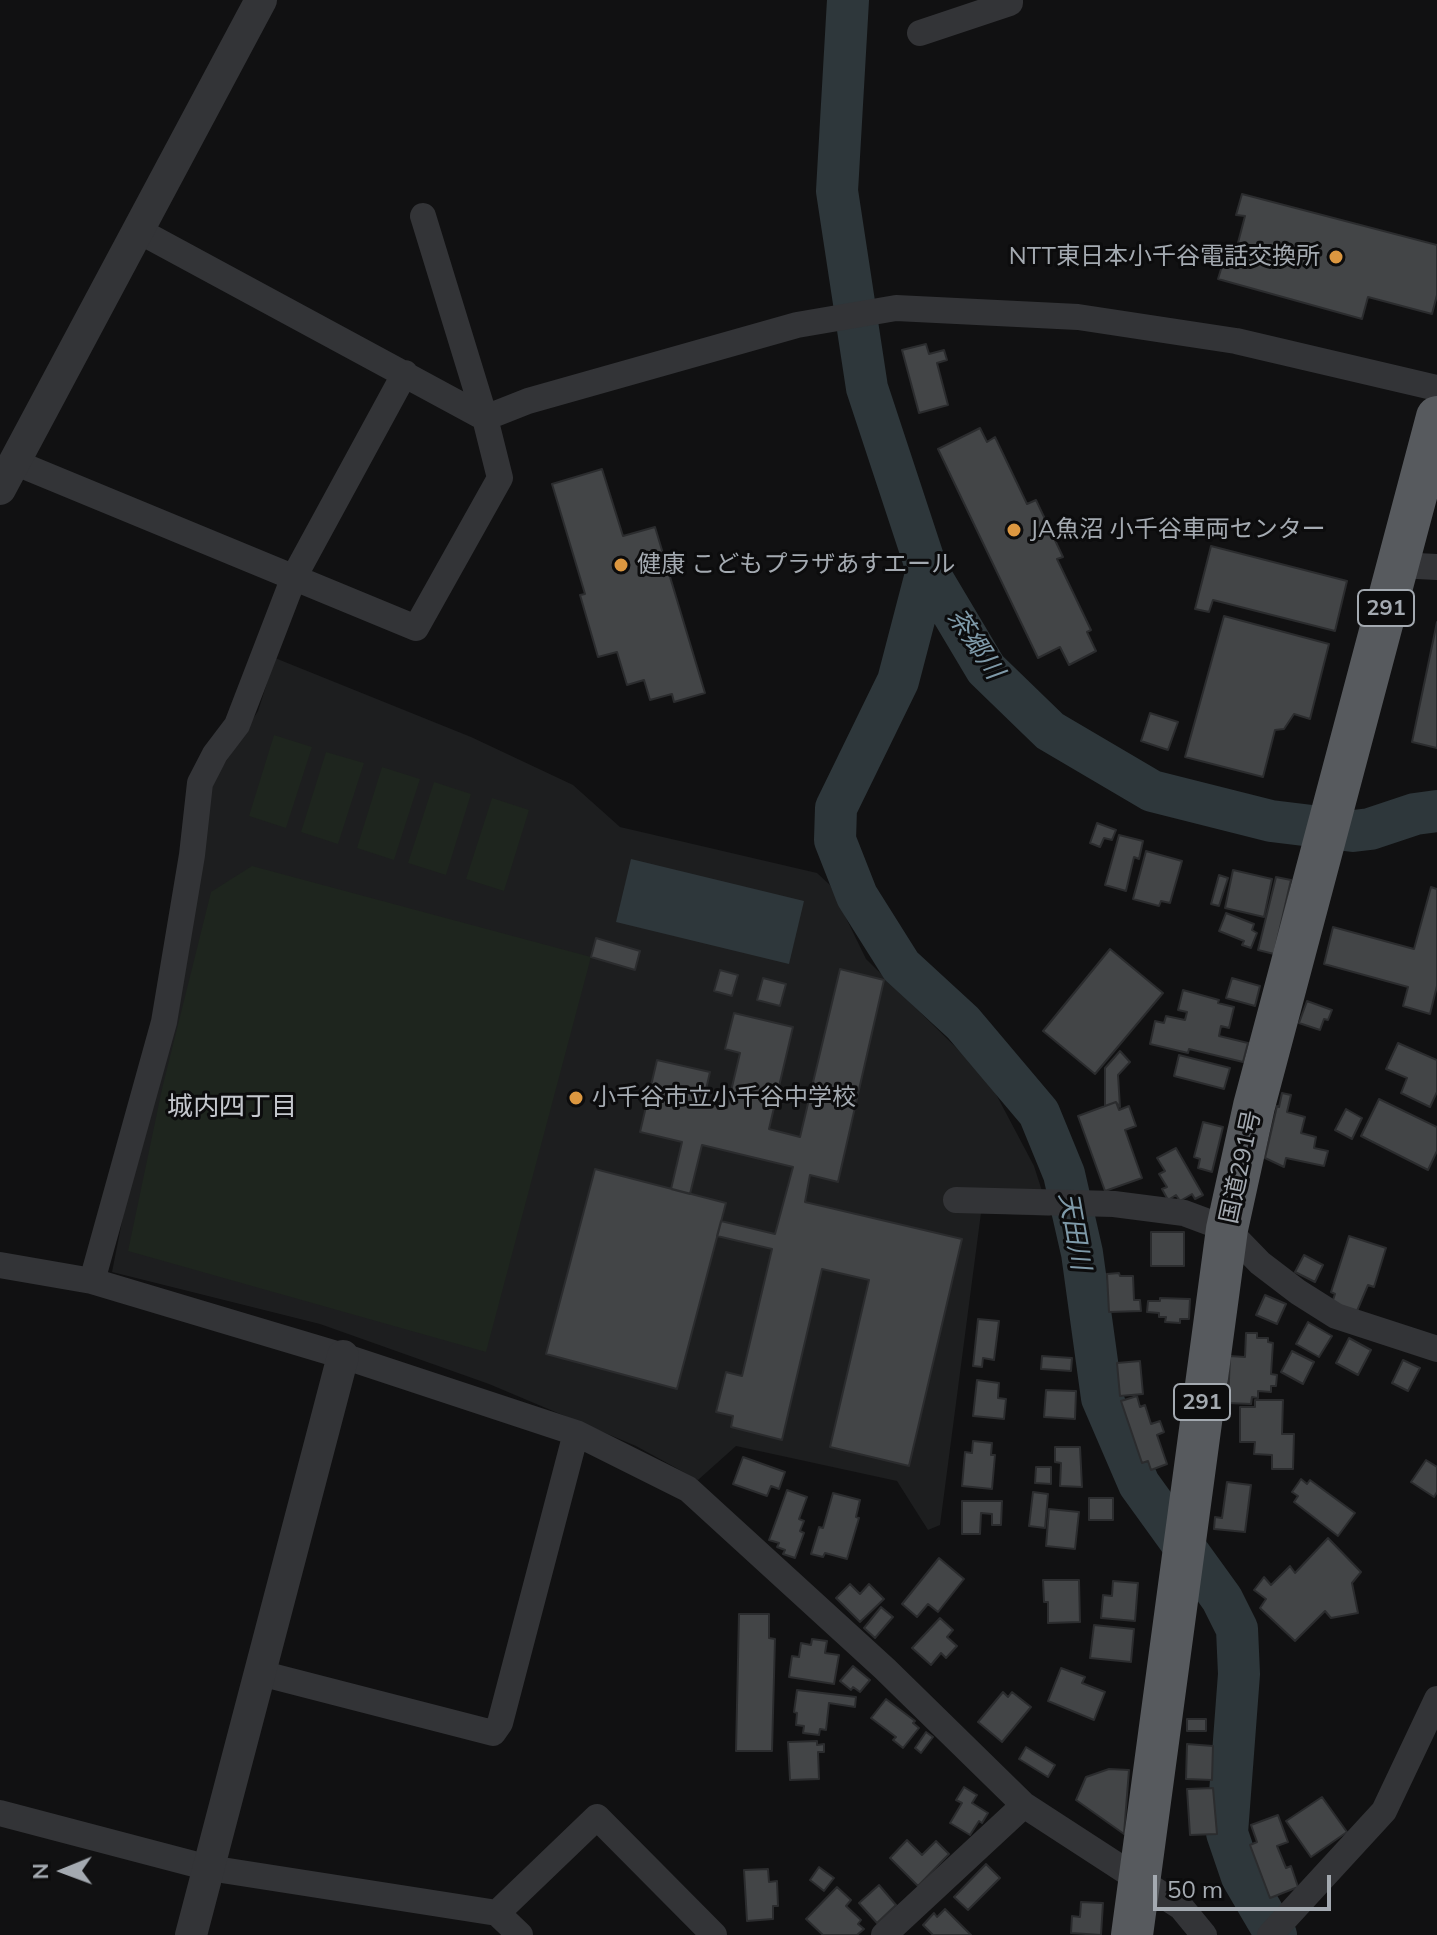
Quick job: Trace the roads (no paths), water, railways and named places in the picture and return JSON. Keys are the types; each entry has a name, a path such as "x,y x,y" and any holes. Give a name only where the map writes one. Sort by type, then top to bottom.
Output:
{"highway":[{"name":"国道291号","path":"1132,1935 1227,1229 1254,1106 1336,799 1417,566 1437,417"}],"street":[{"path":"261,0 137,232 5,468 294,577 416,628 500,478 485,418 423,216"},
{"path":"920,33 1010,3 1010,0"},
{"path":"137,232 485,418"},
{"path":"485,418 528,401 797,325 896,308 1078,317 1236,341 1437,388"},
{"path":"92,1281 164,1022 192,855 200,783 215,754 237,725 294,577 405,373"},
{"path":"956,1200 1114,1204 1184,1213 1227,1229 1260,1263 1336,1316 1437,1349"},
{"path":"0,1265 92,1281 343,1356 576,1433 688,1489 885,1669 1024,1805 1181,1907 1204,1935"},
{"path":"191,1935 343,1356"},
{"path":"260,1673 493,1733 500,1723 576,1433"},
{"path":"1270,1935 1384,1811 1437,1699"},
{"path":"884,1935 1024,1805"},
{"path":"0,1813 209,1868 497,1913 520,1935"},
{"path":"497,1913 597,1817 714,1935"}],"waterway":[{"name":"茶郷川","path":"848,0 837,191 867,388 927,570 986,669 1050,731 1152,791 1271,821 1353,831 1437,811"},
{"name":"天田川","path":"927,570 898,681 836,808 835,840 857,896 901,966 963,1023 1039,1113 1064,1174 1082,1253 1102,1398 1139,1484 1222,1599 1237,1629 1239,1674 1227,1833 1242,1877 1276,1935"}],"place":[{"name":"NTT東日本小千谷電話交換所","path":"1336,257"},
{"name":"JA魚沼 小千谷車両センター","path":"1014,530"},
{"name":"健康 こどもプラザあすエール","path":"621,565"},
{"name":"小千谷市立小千谷中学校","path":"576,1098"}],"district":[{"name":"城内四丁目","path":"232,1107"}]}
